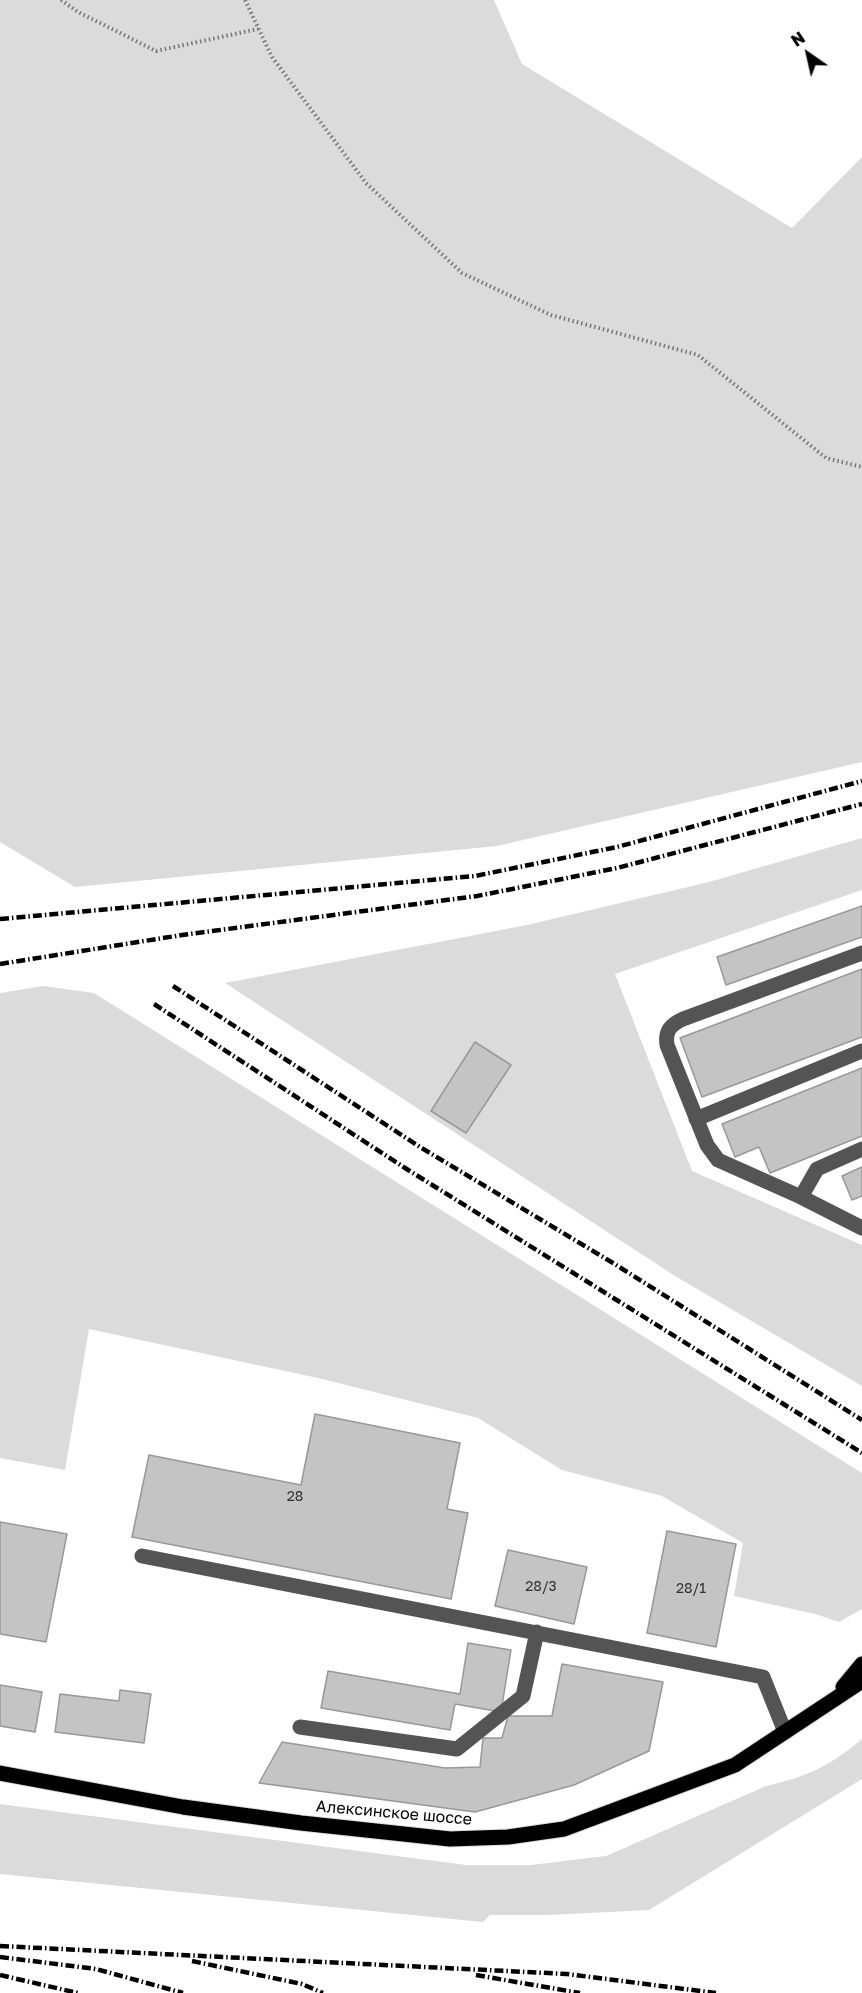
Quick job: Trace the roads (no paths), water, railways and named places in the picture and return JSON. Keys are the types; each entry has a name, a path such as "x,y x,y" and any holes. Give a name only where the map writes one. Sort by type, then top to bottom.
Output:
{"main road":[{"name":"Алексинское шоссе","path":"831,1701 862,1664"},
{"name":"Алексинское шоссе","path":"0,1773 183,1807 301,1823 450,1839 508,1837 564,1829 735,1765 862,1681"}],"lane":[{"path":"862,953 672,1025 666,1034 667,1045 707,1145 725,1165 801,1197 862,1228"},
{"path":"696,1119 862,1052"},
{"path":"801,1197 817,1169 862,1149"},
{"path":"142,1556 764,1677 785,1732"},
{"path":"300,1726 457,1749 523,1696 537,1632"}],"railway":[{"path":"0,919 475,876 617,847 862,781"},
{"path":"0,964 182,935 477,896 617,868 862,804"},
{"path":"173,986 420,1147 613,1263 862,1420"},
{"path":"154,1004 405,1168 862,1453"},
{"path":"0,1946 567,1974 716,1993"},
{"path":"0,1957 96,1969 183,1993"},
{"path":"192,1961 302,1984 323,1993"},
{"path":"0,1975 78,1993"},
{"path":"476,1975 580,1993"}]}
